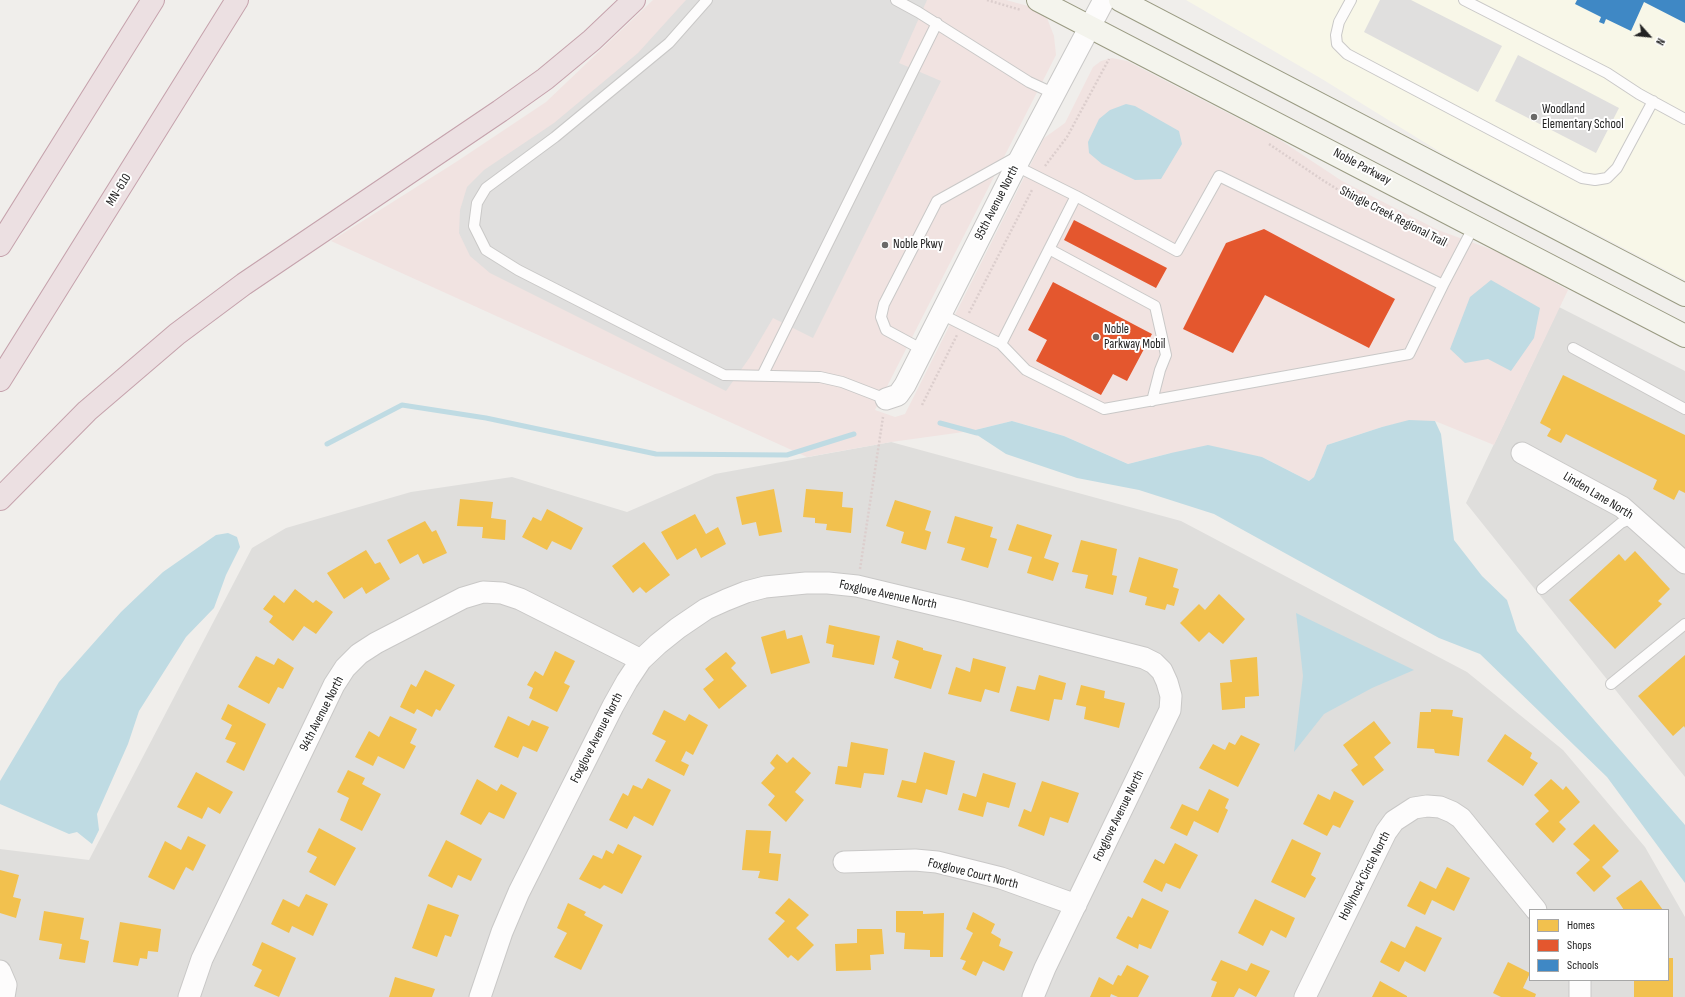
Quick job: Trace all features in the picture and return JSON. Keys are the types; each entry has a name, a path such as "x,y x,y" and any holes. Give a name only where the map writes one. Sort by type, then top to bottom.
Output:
{"highway":[{"path":"0,245 153,0"},
{"name":"MN-610","path":"0,380 237,0"},
{"path":"0,499 88,411 178,334 244,284 500,111 545,78 592,40 634,0"}],"main road":[{"name":"Noble Parkway","path":"1038,0 1685,336"},
{"path":"1120,0 1685,295"}],"street":[{"name":"95th Avenue North","path":"886,399 898,395 905,385 1020,159 1104,0"},
{"name":"Linden Lane North","path":"1522,453 1601,494 1622,507 1684,560"},
{"name":"Foxglove Avenue North","path":"480,997 502,932 519,892 613,706 641,660 663,640 706,609 746,592 765,587 806,583 828,583 857,586 1144,658 1154,663 1162,670 1171,696 1170,710 1045,968 1033,997"},
{"name":"94th Avenue North","path":"189,997 202,959 334,685 346,668 359,654 376,643 463,598 483,592 502,593 520,598 641,660"},
{"name":"Hollyhock Circle North","path":"1306,997 1386,832 1394,821 1414,808 1427,806 1440,807 1452,812 1460,818 1535,909"},
{"name":"Foxglove Court North","path":"844,862 915,860 937,862 1001,878 1076,905"},
{"path":"0,971 6,985 4,997"},
{"path":"1580,981 1580,997"}],"lane":[{"path":"707,0 669,43 555,137 486,188 477,203 474,226 486,250 518,270 724,375 820,377 842,382 886,399"},
{"path":"896,0 937,23 1029,82 1055,94"},
{"path":"1351,0 1339,22 1336,35 1338,44 1347,54 1582,178 1595,180 1607,178 1617,168 1653,101"},
{"path":"1464,0 1607,73 1685,119"},
{"path":"762,376 937,23"},
{"path":"923,350 886,330 881,317 884,304 937,201 1020,159 1039,177 1177,251 1219,176 1442,285"},
{"path":"1002,344 1076,196"},
{"path":"941,314 1002,344 1026,370 1104,409 1409,354 1442,285 1474,226"},
{"path":"1049,249 1155,306 1166,355 1160,370 1152,400"},
{"path":"1573,348 1685,409"},
{"path":"1542,589 1621,523 1635,517"},
{"path":"1611,684 1685,624"}],"path":[{"path":"922,405 1046,163 1058,150 1071,131 1109,59 1115,62"},
{"name":"Shingle Creek Regional Trail","path":"1267,142 1324,182 1436,241 1462,249"},
{"path":"857,586 886,399"}],"shaded area":[{"path":"653,0 1006,0 1028,6 1047,18 1054,36 1056,55 875,410 895,417 905,414 1044,138 1065,123 1093,67 1101,61 1112,58 1127,61 1280,140 1342,181 1438,230 1504,254 1568,290 1494,445 1435,421 1409,421 1382,427 1327,445 1314,477 1309,481 1262,457 1171,453 1128,464 1064,436 1012,421 971,431 891,442 807,457 331,241 456,162 546,102"},
{"path":"686,0 927,0 899,63 941,81 813,338 773,318 750,357 726,391 490,273 470,256 459,233 460,210 467,187 484,170 554,123 638,53"},
{"name":"Woodland Elementary School","path":"1186,0 1685,0 1685,280 1445,155 1322,79"},
{"path":"1380,0 1411,0 1502,46 1478,92 1364,32"},
{"path":"1518,55 1619,108 1596,153 1495,101"},
{"path":"1559,307 1685,371 1685,777 1466,503"},
{"path":"891,442 1181,521 1467,672 1563,750 1645,847 1685,917 1685,997 0,997 0,849 89,860 252,548 286,528 411,492 512,477 627,512 715,474"}],"water":[{"path":"1126,104 1135,106 1179,131 1182,144 1161,179 1135,180 1102,164 1089,153 1088,142 1099,119 1110,110"},
{"path":"1491,280 1540,308 1534,338 1511,371 1488,359 1465,363 1450,349 1470,297"},
{"path":"1409,420 1435,421 1441,434 1454,540 1482,576 1507,600 1517,631 1685,825 1685,883 1607,777 1480,654 1439,638 1214,514 1139,490 1077,478 1006,454 971,431 1012,421 1064,436 1128,464 1208,445 1262,457 1309,481 1314,477 1327,445"},
{"path":"228,533 237,537 240,547 226,575 214,608 186,637 139,711 128,744 97,814 99,830 92,844 77,832 69,834 0,804 0,781 59,682 121,612 163,572 216,535"},
{"path":"1296,613 1414,670 1372,688 1324,714 1294,752 1303,676"}],"building: Homes":[{"path":"1563,375 1685,435 1685,493 1679,490 1674,500 1653,489 1657,480 1566,434 1561,443 1547,436 1551,429 1540,423"},
{"path":"774,489 782,532 759,536 756,522 742,525 736,497"},
{"path":"806,489 843,492 842,507 853,508 851,533 826,530 827,524 815,523 815,518 803,517"},
{"path":"460,499 493,502 491,518 506,520 505,540 482,538 483,527 457,526"},
{"path":"895,500 931,511 925,530 931,532 926,550 901,543 904,532 886,526"},
{"path":"547,509 583,528 571,550 552,541 547,550 522,537 533,517 541,521"},
{"path":"695,514 706,534 718,527 726,544 701,558 696,548 677,560 661,532"},
{"path":"955,516 993,527 990,537 997,539 988,568 961,560 965,548 947,543"},
{"path":"425,521 432,532 436,530 447,553 423,564 418,554 400,564 387,540"},
{"path":"1017,524 1052,535 1044,558 1059,563 1053,581 1027,573 1032,557 1008,550"},
{"path":"1081,540 1117,549 1112,575 1117,576 1113,595 1085,588 1088,575 1072,572"},
{"path":"644,542 670,575 646,593 640,587 633,593 612,566"},
{"path":"366,550 375,564 380,562 390,579 366,594 362,587 344,599 327,573"},
{"path":"1635,551 1670,589 1658,601 1662,604 1615,649 1569,600 1619,554 1625,561"},
{"path":"1139,557 1178,569 1173,587 1179,589 1174,606 1167,604 1165,610 1145,605 1147,597 1129,592"},
{"path":"295,589 313,603 316,600 333,612 316,634 304,626 293,641 269,622 273,616 263,609 274,595 284,603"},
{"path":"1219,594 1245,619 1223,644 1209,632 1199,642 1180,623 1199,604 1205,610"},
{"path":"829,625 880,636 874,665 832,657 834,645 826,643"},
{"path":"785,630 787,639 802,635 810,663 771,674 761,637"},
{"path":"897,640 923,648 923,650 942,655 931,689 894,678 899,661 892,658"},
{"path":"555,651 575,661 564,683 570,686 557,712 529,698 533,688 527,685 535,671 543,676"},
{"path":"726,652 736,663 731,668 747,686 719,709 703,689 714,680 705,669"},
{"path":"1685,655 1685,728 1684,726 1673,736 1638,696"},
{"path":"256,656 274,665 278,658 294,668 283,689 278,687 269,704 238,687"},
{"path":"1257,657 1259,696 1245,697 1245,708 1222,710 1220,683 1232,682 1230,660"},
{"path":"973,658 1006,667 999,693 985,689 981,702 948,694 956,667 970,672"},
{"path":"425,670 455,685 440,711 436,709 432,717 417,709 414,714 400,707 411,684 416,687"},
{"path":"1039,675 1066,683 1062,700 1054,699 1049,721 1010,711 1017,686 1035,690"},
{"path":"1081,685 1105,691 1104,698 1125,703 1119,728 1084,719 1086,707 1076,705"},
{"path":"228,704 266,724 244,771 226,762 236,743 225,739 232,725 221,719"},
{"path":"1431,709 1453,710 1452,716 1463,718 1459,756 1435,753 1434,749 1417,748 1420,712 1431,712"},
{"path":"664,710 685,721 689,714 708,725 693,755 686,751 681,761 689,765 684,776 655,761 666,741 652,734"},
{"path":"390,716 417,729 410,743 416,746 404,769 378,756 373,766 355,757 369,731 379,737"},
{"path":"508,716 529,726 532,720 549,727 537,752 523,746 518,758 494,747"},
{"path":"1374,721 1391,743 1374,757 1384,770 1363,786 1351,770 1358,765 1343,745"},
{"path":"1505,734 1532,753 1530,758 1538,763 1523,786 1487,761"},
{"path":"1241,735 1260,744 1238,787 1199,768 1213,744 1225,750 1229,742 1235,745"},
{"path":"851,742 888,749 884,775 864,773 861,788 835,784 838,766 847,767"},
{"path":"924,752 955,761 947,795 926,789 922,803 897,797 902,780 916,783"},
{"path":"777,754 787,763 793,757 811,773 795,792 804,800 786,822 768,805 775,796 761,783 775,768 770,763"},
{"path":"348,770 365,778 362,784 381,794 362,831 340,820 349,798 337,792"},
{"path":"196,772 233,792 220,814 208,807 202,819 177,807"},
{"path":"983,773 1016,783 1009,808 987,802 983,817 958,810 963,793 976,797"},
{"path":"648,778 671,790 653,826 634,816 627,829 609,820 623,793 628,796 633,785 642,789"},
{"path":"477,779 497,791 501,784 517,793 504,819 489,812 481,825 460,814"},
{"path":"1551,779 1563,790 1566,786 1580,802 1559,822 1566,829 1553,843 1535,824 1549,811 1534,795"},
{"path":"1042,781 1079,793 1068,823 1050,817 1044,836 1018,826 1024,809 1031,812"},
{"path":"1209,789 1229,799 1225,808 1228,810 1218,833 1194,821 1187,836 1170,828 1182,804 1198,811"},
{"path":"1334,791 1354,801 1340,828 1333,825 1327,836 1303,824 1318,794 1330,800"},
{"path":"1594,824 1619,851 1602,867 1611,876 1594,892 1576,873 1590,860 1573,844"},
{"path":"319,828 356,848 335,886 309,872 317,857 307,852"},
{"path":"746,830 771,831 769,853 781,854 778,881 758,878 760,871 742,870"},
{"path":"188,836 206,845 193,871 186,867 174,890 148,877 165,841 181,850"},
{"path":"1292,839 1321,853 1311,875 1316,878 1305,898 1271,882"},
{"path":"446,840 482,859 471,881 458,875 452,888 428,876"},
{"path":"1175,843 1198,855 1180,889 1166,883 1162,892 1143,882 1155,859 1164,864"},
{"path":"618,844 642,856 622,894 604,885 600,889 579,879 593,855 602,859 606,850 613,854"},
{"path":"1447,867 1470,878 1454,911 1432,900 1425,915 1407,906 1420,881 1436,889"},
{"path":"0,870 19,875 13,897 21,899 16,918 0,913"},
{"path":"1641,880 1662,909 1623,909 1616,898"},
{"path":"306,894 328,904 313,936 292,926 289,933 271,924 283,899 299,907"},
{"path":"789,898 809,915 796,928 814,945 798,961 791,955 788,958 768,939 785,921 775,913"},
{"path":"1142,898 1169,911 1151,949 1139,944 1138,949 1116,938 1128,916 1132,918"},
{"path":"1255,899 1295,918 1286,938 1271,930 1263,946 1238,933"},
{"path":"568,903 586,912 584,915 603,925 581,970 554,957 567,933 557,928"},
{"path":"428,904 459,915 451,937 445,935 437,957 412,948"},
{"path":"44,911 84,918 80,939 89,941 85,963 59,959 62,944 39,940"},
{"path":"896,911 923,911 923,914 944,913 943,957 930,957 930,950 904,949 905,933 896,932"},
{"path":"973,912 995,924 991,933 1001,939 999,946 1013,952 1004,971 983,961 976,976 962,969 966,961 960,959 973,933 966,929"},
{"path":"120,922 161,929 158,952 148,951 147,959 140,958 138,966 113,962"},
{"path":"1416,926 1442,938 1425,972 1405,961 1399,972 1380,962 1391,941 1405,948"},
{"path":"857,929 882,929 884,954 870,955 871,970 836,971 835,944 857,943"},
{"path":"262,942 296,958 279,997 254,986 262,970 252,965"},
{"path":"1669,958 1673,958 1673,997 1634,997 1634,981 1669,981"},
{"path":"1221,960 1247,971 1251,963 1270,971 1256,997 1239,988 1234,997 1211,997 1217,982 1211,980"},
{"path":"1508,962 1529,972 1523,988 1536,994 1535,997 1501,997 1493,993"},
{"path":"1127,965 1149,976 1138,997 1118,997 1111,994 1110,997 1090,997 1099,977 1113,985 1118,975 1121,976"},
{"path":"395,977 435,989 432,997 389,997"},
{"path":"1380,981 1407,996 1407,997 1372,997"}],"building: Shops":[{"path":"1074,220 1167,268 1156,288 1064,240"},
{"path":"1264,229 1395,299 1369,348 1265,295 1233,353 1183,329 1226,243"},
{"name":"Noble Parkway Mobil","path":"1053,282 1152,334 1127,381 1113,374 1101,395 1036,361 1047,340 1028,330"}],"building: Schools":[{"path":"1577,0 1685,0 1685,23 1644,2 1631,31 1606,19 1604,24 1599,22 1601,17 1575,4"}],"waterway":[{"path":"327,444 402,405 486,418 656,454 787,455 854,434"},
{"path":"940,423 977,433"}],"place":[{"name":"Woodland Elementary School","path":"1534,117"},
{"name":"Noble Pkwy","path":"885,245"},
{"name":"Noble Parkway Mobil","path":"1096,337"}]}
